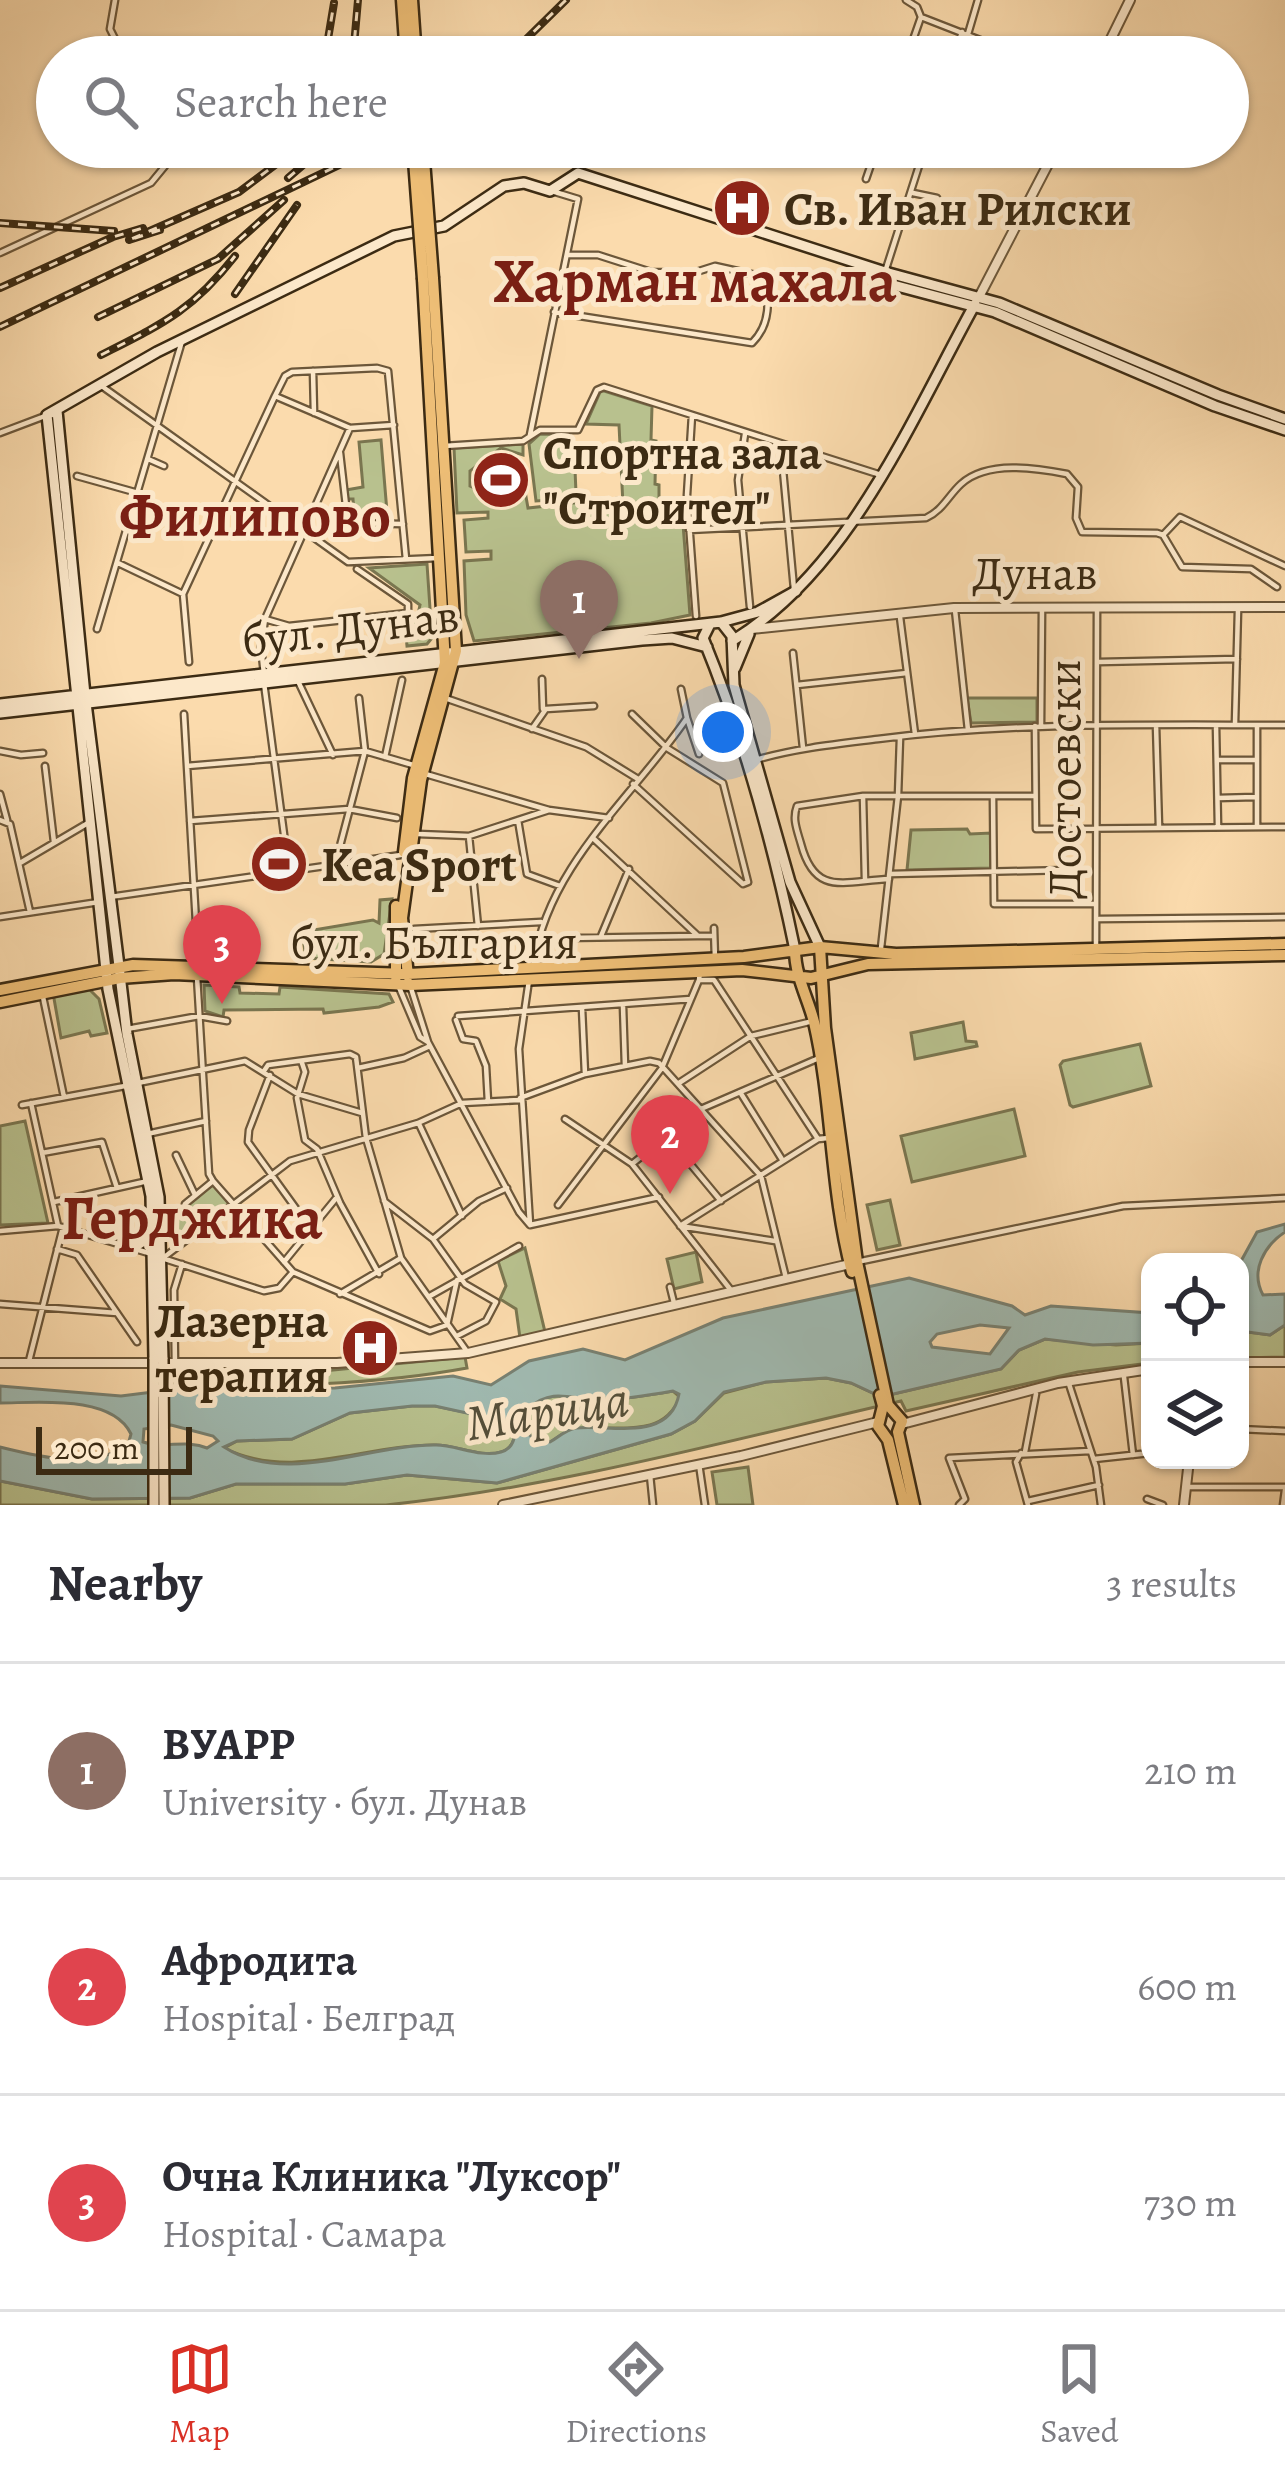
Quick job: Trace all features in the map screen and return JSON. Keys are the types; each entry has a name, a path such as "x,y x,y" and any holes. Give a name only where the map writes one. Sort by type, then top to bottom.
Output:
{"main road":[{"path":"402,0 405,36"},
{"path":"412,0 415,36"},
{"path":"415,168 428,279"},
{"path":"419,769 444,698 450,657 424,168"},
{"path":"105,899 90,822 52,413 183,339 390,238 444,226 509,184 550,191 568,177 583,173 884,277 976,301 1285,419"},
{"path":"976,301 1215,406 1285,430"},
{"path":"708,648 732,642 777,612 832,552 976,301"},
{"path":"403,979 407,854 419,769 450,657 439,558 438,447"},
{"name":"бул. Дунав","path":"0,704 80,699 716,623 758,612 795,591"},
{"path":"853,1263 820,946 790,882 755,760 733,680 729,628 716,623 704,634 729,697 814,1021 824,1138 904,1505"},
{"path":"733,680 739,651 752,629"},
{"name":"бул. Дунав","path":"264,678 297,679 450,657 667,638 708,648"},
{"path":"80,699 113,972 147,1134 158,1236 154,1505"},
{"name":"бул. Дунав","path":"0,713 80,699"},
{"path":"820,946 880,953 1285,944"},
{"name":"бул. България","path":"531,975 820,946"},
{"name":"бул. България","path":"0,1002 113,972 403,979 811,977 868,964 1285,955"},
{"name":"бул. България","path":"0,990 173,964 403,979"},
{"path":"113,972 127,1029 158,1236"},
{"path":"133,1248 158,1236"},
{"path":"158,1359 164,1505"},
{"path":"888,1420 914,1505"}],"street":[{"path":"114,36 110,28 115,0"},
{"path":"906,0 917,7 921,17 914,36"},
{"path":"964,36 978,0"},
{"path":"1112,36 1130,0"},
{"path":"921,17 973,36"},
{"path":"0,253 151,183 163,168"},
{"path":"866,179 870,168"},
{"path":"884,277 919,168"},
{"path":"976,301 1046,168"},
{"path":"530,435 578,199 550,191"},
{"path":"911,192 937,198"},
{"path":"554,312 752,343 765,327 767,289 760,276 715,266 693,272 652,272 598,255 567,255"},
{"path":"98,629 183,339"},
{"path":"189,662 184,594 274,397 292,372 388,370 406,559"},
{"path":"314,371 314,414"},
{"path":"99,384 348,562 439,558"},
{"path":"438,447 523,441 540,430 578,430 597,391 604,387 880,475"},
{"path":"274,397 350,428 394,425"},
{"path":"0,433 52,413"},
{"path":"692,415 687,495 696,616"},
{"path":"290,872 262,631 350,428"},
{"path":"745,432 738,467 750,607"},
{"path":"791,446 783,470 795,591"},
{"path":"340,450 348,523 403,524"},
{"path":"148,459 164,466"},
{"path":"689,530 926,518 976,474 1043,469 1067,474 1078,488 1076,518 1082,532 1163,535"},
{"path":"77,476 138,493"},
{"path":"1163,535 1180,517 1285,566"},
{"path":"1163,535 1182,567 1251,569 1276,587"},
{"path":"117,562 184,594"},
{"path":"266,619 289,626 408,613 408,604 357,569"},
{"path":"1235,724 1238,607"},
{"name":"Дунав","path":"752,629 954,608 1285,607"},
{"path":"954,608 968,730"},
{"path":"1042,608 1036,829 1285,827"},
{"name":"Достоевски","path":"1096,950 1097,608"},
{"path":"900,611 915,734"},
{"path":"777,612 786,625"},
{"path":"793,653 803,748"},
{"path":"1096,662 1237,659"},
{"path":"797,685 907,673"},
{"path":"297,679 333,755"},
{"path":"542,679 543,713"},
{"path":"386,757 402,680"},
{"path":"681,689 699,754"},
{"path":"335,865 365,752 359,698"},
{"path":"444,698 586,747 636,782 743,884 749,880 723,783 667,748 632,715"},
{"path":"532,729 546,709 594,706"},
{"path":"184,714 197,940"},
{"path":"530,1225 519,1049 542,922 560,886 594,838 687,718"},
{"path":"1216,724 1218,827"},
{"path":"1156,725 1159,828"},
{"path":"1257,725 1257,827"},
{"path":"755,760 803,748 968,730 1285,725"},
{"path":"880,953 900,736"},
{"path":"0,751 43,753"},
{"path":"187,766 365,752 549,810 609,818"},
{"path":"1218,760 1256,760"},
{"path":"45,766 54,842"},
{"path":"0,794 30,912"},
{"path":"1035,796 863,796 805,802 793,813 807,868 822,881 1068,870"},
{"path":"863,796 865,880"},
{"path":"993,796 996,905 1096,904"},
{"path":"1219,798 1256,797"},
{"path":"190,821 349,809 397,818"},
{"path":"418,834 470,836 549,810"},
{"path":"518,820 527,874 560,886"},
{"path":"20,863 90,822"},
{"path":"470,836 478,926"},
{"path":"594,838 698,936"},
{"path":"0,917 407,854"},
{"path":"600,938 628,869"},
{"path":"1096,919 1285,917"},
{"path":"414,929 542,922"},
{"path":"565,938 714,932 715,958"},
{"path":"196,975 213,1181 292,1273 420,1328 430,1331 447,1325"},
{"path":"558,1205 662,1068 700,976 714,980 824,1138 680,1226"},
{"path":"403,979 420,1037 429,1044"},
{"path":"403,979 429,1044 530,1225"},
{"path":"42,993 64,1097"},
{"path":"488,1102 487,1066 476,1041 463,1039 457,1018 691,1000"},
{"path":"623,1004 625,1066"},
{"path":"582,1006 585,1074"},
{"path":"127,1029 199,1016 227,1021"},
{"path":"677,1084 752,1036 814,1021"},
{"path":"358,1068 429,1044"},
{"path":"297,1210 248,1142 268,1065 350,1054 356,1057 358,1068 365,1138 401,1258 468,1353"},
{"path":"632,1164 701,1109 819,1058"},
{"path":"22,1105 245,1061 298,1094 362,1113"},
{"path":"158,1257 290,1161 418,1123 462,1103 520,1100 585,1074 655,1061 761,1176 786,1278"},
{"path":"302,1063 305,1072 298,1094 304,1136 319,1153 379,1274"},
{"path":"740,1092 784,1161"},
{"path":"28,1364 61,1226 31,1103"},
{"path":"565,1119 632,1164 730,1290"},
{"path":"147,1134 206,1121"},
{"path":"418,1123 462,1216"},
{"path":"668,1137 722,1201"},
{"path":"42,1154 102,1142 117,1188"},
{"path":"176,1155 195,1196"},
{"path":"53,1202 148,1181"},
{"path":"184,1204 213,1181"},
{"path":"434,1239 490,1193 507,1188"},
{"path":"283,1263 337,1197"},
{"path":"530,1225 659,1197"},
{"path":"0,1363 337,1363 468,1353 730,1290 1123,1206 1285,1198"},
{"path":"384,1201 434,1239 459,1279 496,1303 486,1321 457,1336"},
{"path":"0,1231 61,1226 264,1292 279,1288 292,1273"},
{"path":"680,1226 776,1242"},
{"path":"158,1236 176,1247"},
{"path":"430,1297 519,1246"},
{"path":"57,1249 77,1255 137,1342"},
{"path":"340,1294 401,1258"},
{"path":"175,1365 174,1290 182,1264"},
{"path":"447,1325 459,1279"},
{"path":"670,1287 674,1303"},
{"path":"0,1304 117,1313"},
{"path":"1249,1362 1285,1362"},
{"path":"503,1505 538,1502 650,1472 888,1420 923,1417 1068,1381 1141,1371"},
{"path":"1124,1377 1133,1455"},
{"path":"1068,1381 1094,1459 1101,1505"},
{"path":"1036,1394 1016,1464 1028,1503 1099,1485"},
{"path":"1249,1429 1285,1431"},
{"path":"959,1505 965,1500 949,1458 1090,1451"},
{"path":"1094,1459 1141,1454"},
{"path":"699,1464 705,1505"},
{"path":"1184,1505 1188,1469"},
{"path":"650,1472 653,1505"},
{"path":"1186,1486 1285,1489 1283,1505"},
{"path":"566,1492 572,1505"},
{"path":"1147,1499 1163,1505"}],"green space":[{"path":"601,390 652,406 659,500 630,503 681,498 690,615 474,641 466,615 464,561 491,559 491,551 466,552 464,520 488,518 488,512 457,513 454,448 523,444 523,455 501,448 470,471 470,486 508,503 525,491 528,508 618,498 623,505 619,425 586,424"},
{"path":"540,434 570,435 576,493 583,498 536,501 529,444"},
{"path":"381,440 387,512 354,514 353,499 347,499 346,490 363,487 359,442"},
{"path":"427,564 432,638 427,644 407,646 404,613 418,614 420,605 369,568"},
{"path":"967,698 1037,698 1037,722 971,723"},
{"path":"967,829 970,834 991,833 991,868 907,870 911,830"},
{"path":"392,899 384,954 371,962 306,958 302,932 373,920 379,923 380,900"},
{"path":"204,985 239,987 240,993 279,994 280,987 389,994 393,1002 324,1013 323,1009 224,1010 223,1017 205,1011"},
{"path":"87,987 99,999 107,1033 91,1036 89,1031 61,1038 53,993"},
{"path":"963,1022 966,1041 977,1046 915,1059 911,1033"},
{"path":"1140,1044 1151,1086 1070,1105 1063,1061"},
{"path":"1014,1109 1025,1156 912,1182 901,1136"},
{"path":"25,1121 48,1223 0,1225 0,1126"},
{"path":"213,1184 230,1203 179,1242 173,1239 168,1221"},
{"path":"890,1200 900,1245 877,1250 867,1205"},
{"path":"525,1248 545,1332 520,1338 516,1309 500,1299 506,1286 498,1261"},
{"path":"696,1252 702,1282 674,1289 667,1259"},
{"path":"1285,1325 1285,1357 1249,1358 1249,1332 1270,1335"},
{"path":"1045,1339 1141,1344 1141,1364 1078,1372 906,1411 901,1401 580,1474 451,1497 386,1505 0,1505 0,1481 92,1499 190,1498 236,1484 345,1484 407,1475 497,1483 671,1434 695,1421 724,1393 766,1382 826,1378 889,1395 1001,1369 1019,1350"},
{"path":"465,1357 467,1368 358,1382 174,1386 174,1373 313,1372"},
{"path":"673,1391 680,1397 672,1411 648,1425 572,1430 550,1442 534,1440 529,1434 529,1408 548,1397 604,1400"},
{"path":"435,1406 512,1422 514,1440 506,1450 494,1453 409,1446 303,1462 250,1458 224,1448 237,1441 292,1439 350,1413"},
{"path":"748,1467 753,1505 717,1505 712,1472"}],"water":[{"path":"1285,1224 1285,1232 1271,1244 1259,1268 1263,1295 1285,1294 1285,1325 1270,1335 1249,1332 1245,1253 1257,1232"},
{"path":"909,1278 1012,1306 1025,1315 1051,1306 1141,1312 1141,1343 1093,1345 1045,1339 1019,1350 1001,1369 889,1395 826,1378 766,1382 724,1392 695,1421 671,1434 497,1483 407,1475 345,1484 236,1484 190,1498 92,1499 0,1481 0,1447 82,1459 114,1453 128,1445 131,1434 108,1412 91,1407 0,1403 0,1386 121,1396 169,1390 335,1388 453,1376 491,1385 529,1361 583,1349 625,1360 723,1318","holes":["980,1325 1009,1328 990,1354 932,1347 930,1342 937,1334","679,1394 673,1409 651,1425 576,1428 550,1442 534,1440 529,1434 529,1408 548,1397 604,1400","435,1406 512,1423 512,1444 493,1453 410,1446 301,1464 248,1458 224,1447 237,1441 292,1439 350,1413","171,1425 213,1436 218,1441 207,1448 143,1442 144,1429"]}],"railway":[{"path":"355,36 358,0"},
{"path":"529,36 566,0"},
{"path":"328,36 334,3"},
{"path":"160,230 129,240 239,192 271,168"},
{"path":"288,178 300,168"},
{"path":"0,327 333,168"},
{"path":"98,317 218,259 284,200"},
{"path":"235,294 297,205"},
{"path":"0,223 114,231"},
{"path":"0,288 143,228"},
{"path":"101,355 175,314 235,256"}],"place":[{"name":"Св. Иван Рилски","path":"742,208"},
{"name":"Спортна зала \"Строител\"","path":"501,480"},
{"name":"ВУАРР","path":"579,659"},
{"name":"Kea Sport","path":"279,864"},
{"name":"Очна Клиника \"Луксор\"","path":"222,1004"},
{"name":"Афродита","path":"670,1194"},
{"name":"Лазерна терапия","path":"370,1348"}],"district":[{"name":"Харман махала","path":"695,280"},
{"name":"Филипово","path":"255,515"},
{"name":"Герджика","path":"192,1217"}],"water label":[{"name":"Марица","path":"547,1410"}]}
